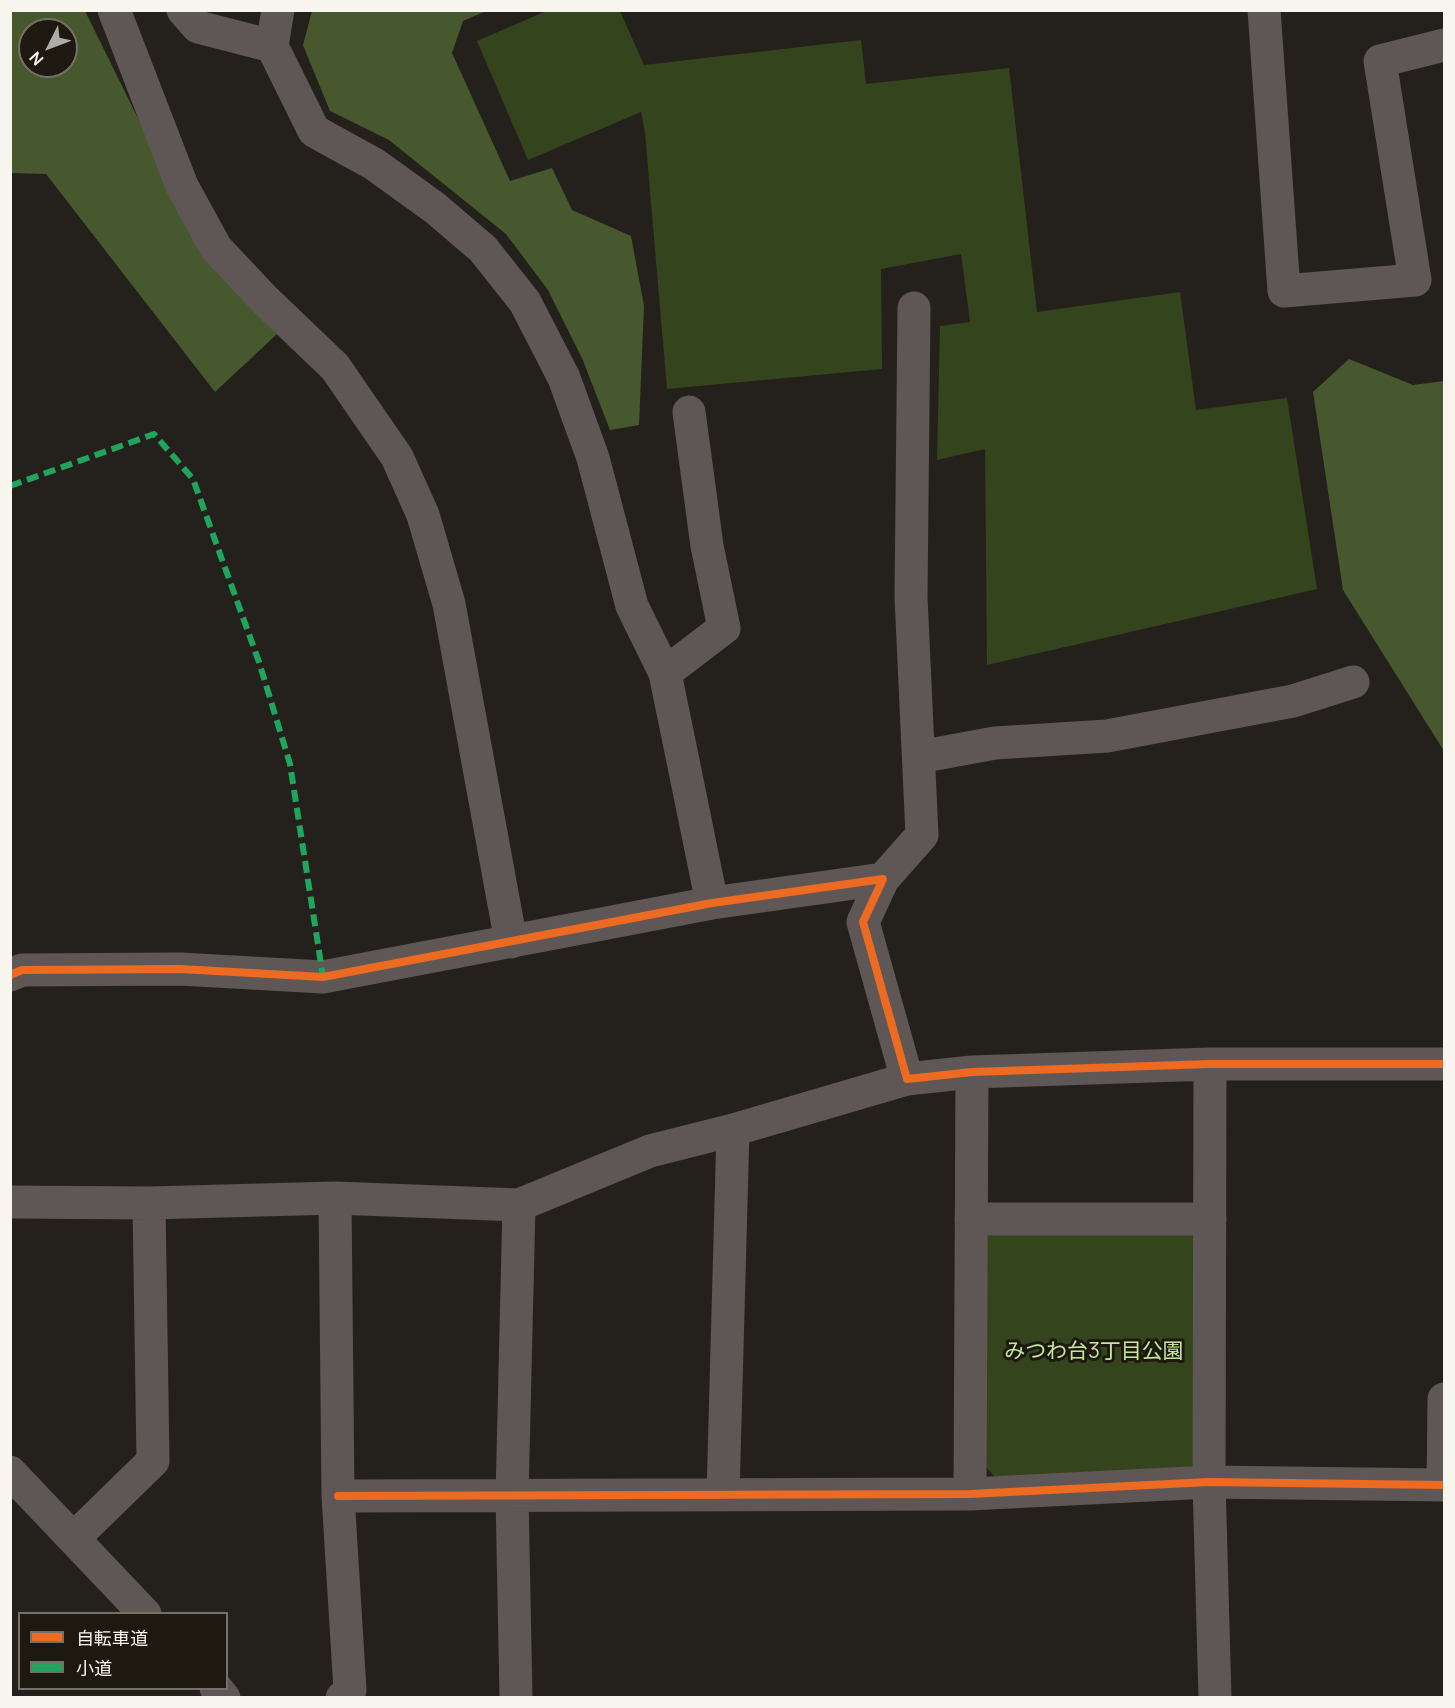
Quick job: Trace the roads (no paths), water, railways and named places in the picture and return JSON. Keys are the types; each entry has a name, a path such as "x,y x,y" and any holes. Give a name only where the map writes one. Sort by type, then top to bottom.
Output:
{"street":[{"path":"114,10 182,186 216,248 265,300 335,367 397,457 423,515 449,604 511,942"},
{"path":"183,10 198,27 272,46"},
{"path":"278,10 272,46 314,131 374,164 435,208 483,249 525,302 564,378 593,458 632,606 665,673 711,903"},
{"path":"1264,10 1284,291 1415,280 1380,61 1444,45"},
{"path":"906,1079 863,922 883,879 921,835 911,597 914,308"},
{"path":"665,673 723,628 707,546 689,412"},
{"path":"919,757 995,743 1119,734 1293,701 1353,682"},
{"path":"10,975 22,970 180,969 323,977 711,903 883,879"},
{"path":"1210,1064 1209,1482 1215,1698"},
{"path":"10,1202 149,1203 334,1198 519,1205 650,1151 733,1130 906,1079 972,1072 1210,1064 1444,1064"},
{"path":"970,1494 972,1072"},
{"path":"723,1495 733,1130"},
{"path":"334,1198 338,1496 350,1690 342,1698"},
{"path":"74,1538 153,1461 149,1203"},
{"path":"516,1698 512,1496 519,1205"},
{"path":"971,1219 1210,1219"},
{"path":"338,1496 970,1494 1209,1482 1444,1485 1444,1399"},
{"path":"10,1472 143,1612"}],"park label":[{"name":"みつわ台3丁目公園","path":"1094,1352"}]}
